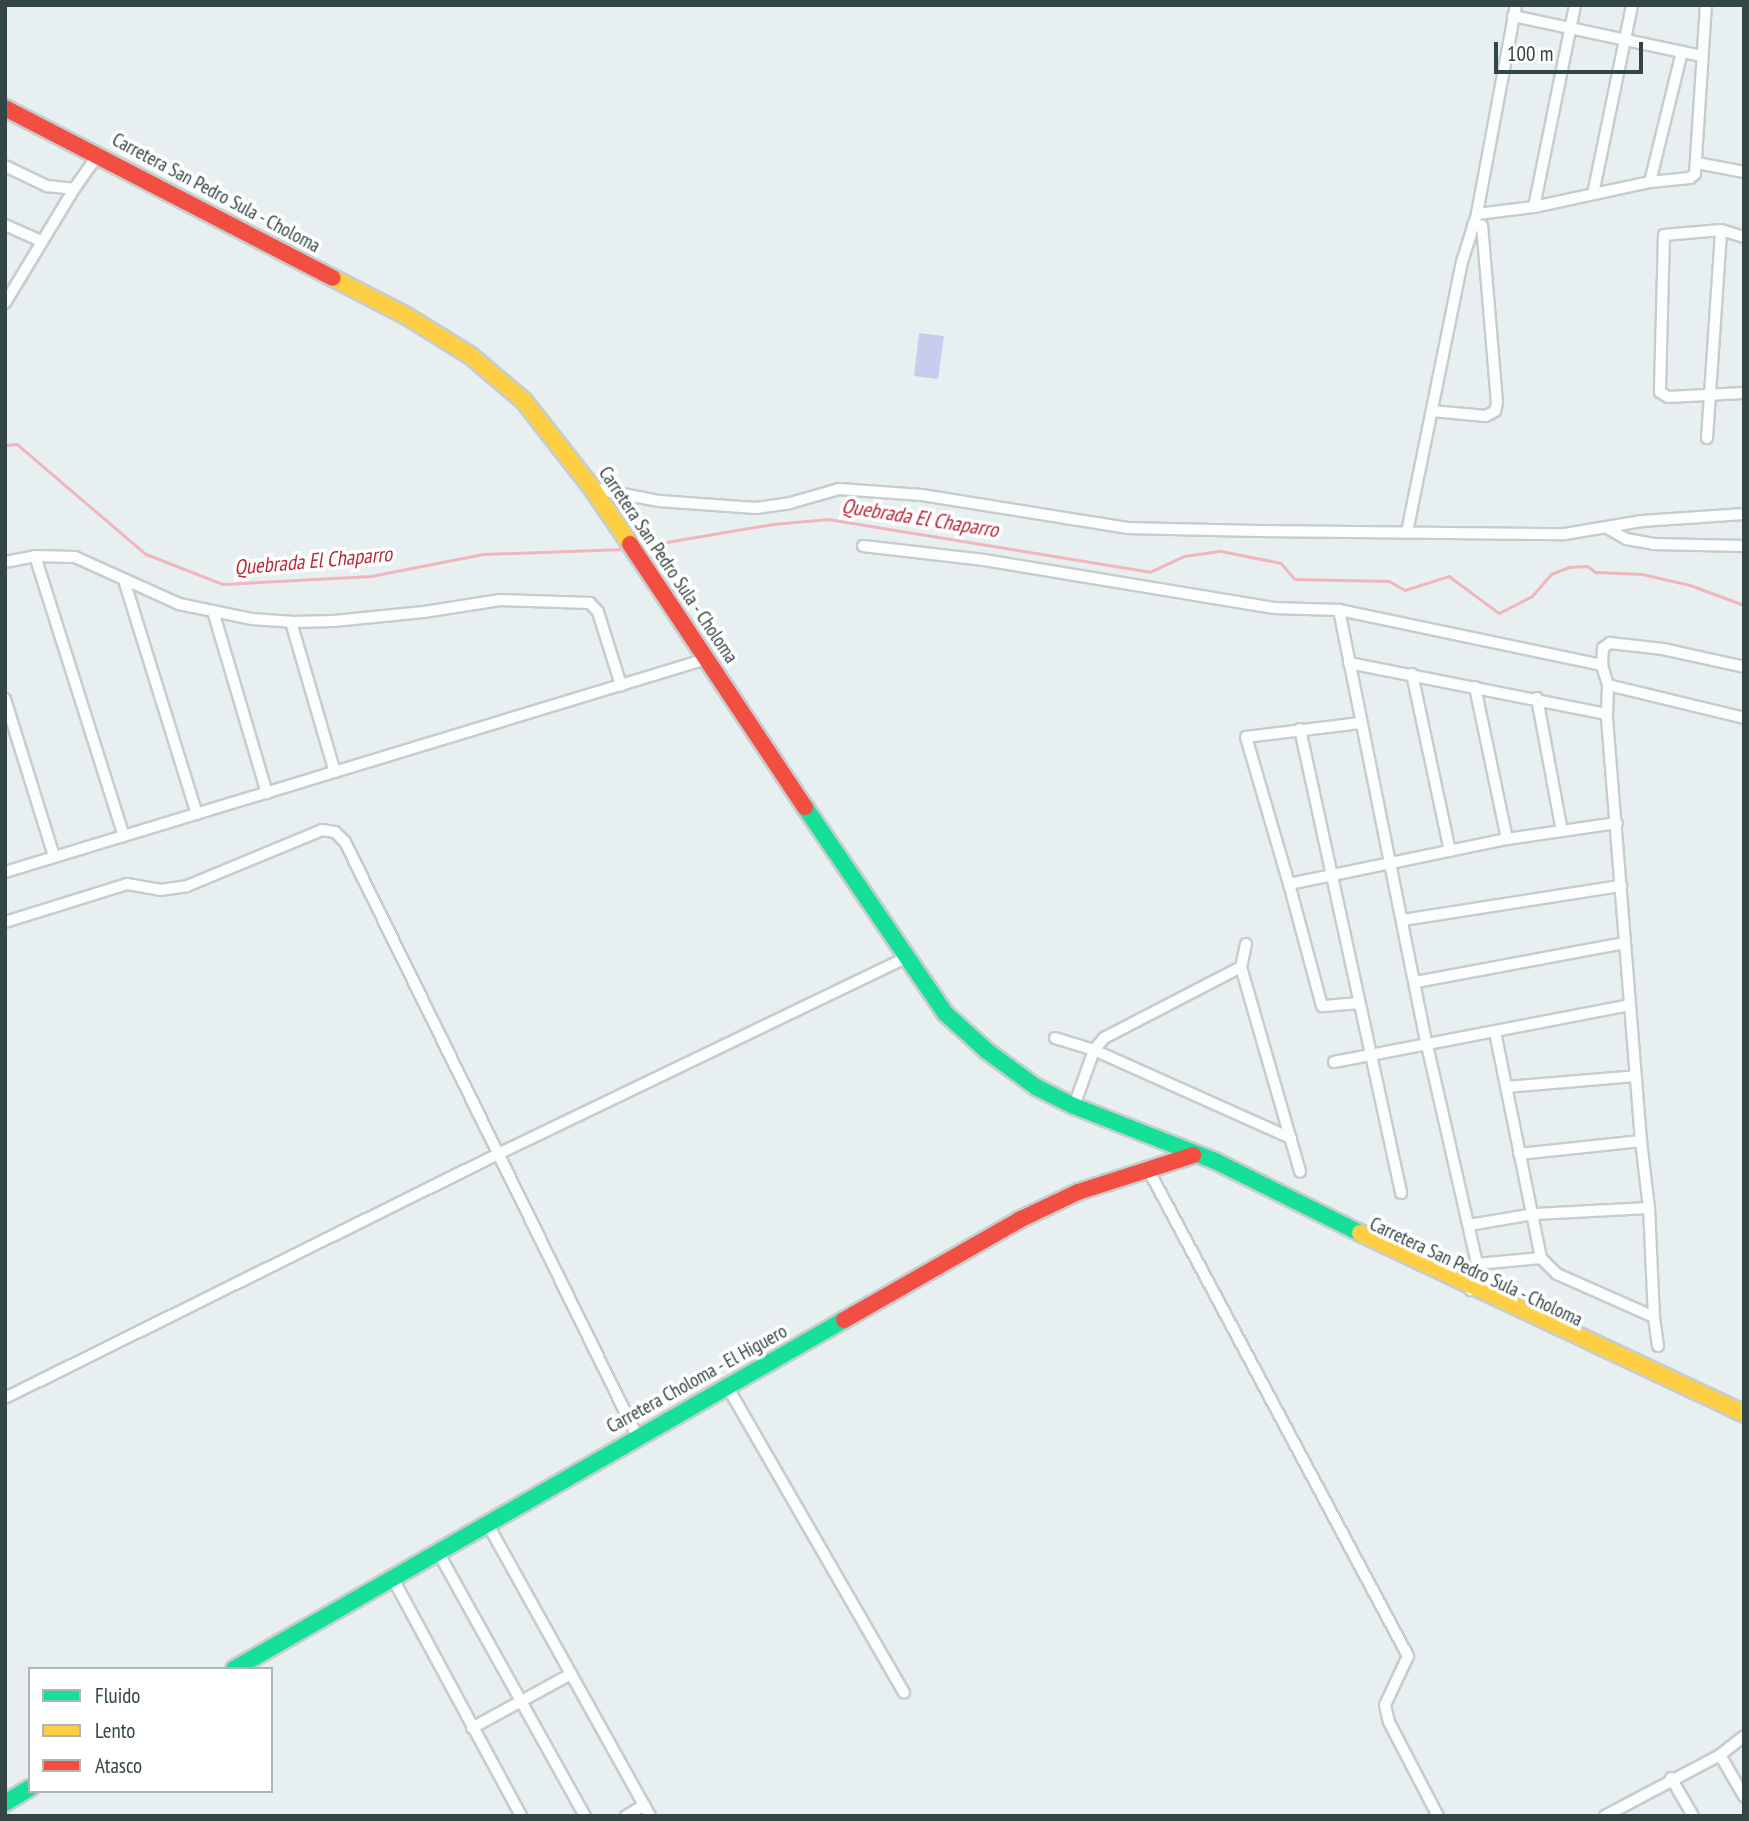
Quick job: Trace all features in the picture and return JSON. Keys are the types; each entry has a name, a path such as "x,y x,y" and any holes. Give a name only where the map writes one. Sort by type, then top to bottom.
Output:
{"main road":[{"name":"Carretera San Pedro Sula - Choloma","path":"5,108 405,315 471,356 524,401 592,488 945,1013 987,1051 1036,1087 1074,1106 1193,1155 1209,1168 1744,1414"},
{"name":"Carretera Choloma - El Higuero","path":"237,1667 637,1436 1019,1220 1078,1192 1193,1155"},
{"name":"Carretera San Pedro Sula - Choloma","path":"1471,1289 1744,1422"},
{"path":"5,1803 28,1789"}],"street":[{"path":"1534,206 1575,5"},
{"path":"1593,194 1632,5"},
{"path":"1475,219 1650,182 1690,178 1695,174 1706,5"},
{"path":"1407,532 1462,262 1475,219 1515,10 1570,30 1702,56"},
{"path":"1650,182 1682,52"},
{"path":"7,297 98,155"},
{"path":"1697,163 1744,172"},
{"path":"5,166 47,186 74,189"},
{"path":"1432,411 1486,416 1495,411 1497,403 1482,226 1475,219"},
{"path":"5,225 41,241"},
{"path":"1744,237 1721,230 1664,235 1660,392 1668,397 1744,393"},
{"path":"1707,438 1721,230"},
{"path":"592,488 659,501 756,508 790,503 839,489 922,495 1127,528 1565,534 1609,529 1642,521 1744,514"},
{"path":"1609,529 1626,539 1653,544 1744,546"},
{"path":"863,545 984,560 1274,608 1339,610 1602,665"},
{"path":"5,562 35,556 75,557 179,604 252,619 291,622 334,621 424,612 499,600 590,603 598,612 621,685"},
{"path":"35,556 124,836"},
{"path":"124,580 197,814"},
{"path":"1339,610 1427,1045 1477,1264 1471,1289"},
{"path":"213,611 267,793"},
{"path":"291,622 335,772"},
{"path":"1658,1346 1654,1317 1649,1208 1624,943 1607,714 1608,685 1602,665 1603,648 1611,643 1663,649 1744,667"},
{"path":"5,872 706,659"},
{"path":"1349,663 1537,698 1607,714"},
{"path":"1412,674 1450,851"},
{"path":"1608,685 1744,718"},
{"path":"1475,687 1507,839"},
{"path":"1537,698 1563,831"},
{"path":"5,699 54,856"},
{"path":"1359,1003 1322,1006 1246,737 1360,723"},
{"path":"1300,729 1401,1193"},
{"path":"1289,884 1507,839 1616,823"},
{"path":"5,922 127,884 137,883 160,890 187,886 322,830 334,832 345,842 637,1436"},
{"path":"1403,920 1621,886"},
{"path":"1416,982 1624,943"},
{"path":"1245,944 1241,967 1300,1172"},
{"path":"5,1398 499,1154 906,958"},
{"path":"1074,1106 1094,1051 1104,1038 1241,967"},
{"path":"1334,1062 1630,1005"},
{"path":"1495,1032 1519,1154 1535,1214 1541,1258 1557,1273 1654,1317"},
{"path":"1055,1038 1094,1051 1290,1138"},
{"path":"1506,1087 1636,1076"},
{"path":"1519,1154 1641,1141"},
{"path":"1149,1171 1408,1656 1385,1704 1389,1722 1438,1816"},
{"path":"1469,1225 1535,1214 1649,1208"},
{"path":"1477,1264 1541,1258"},
{"path":"727,1387 904,1693"},
{"path":"487,1523 648,1811 626,1816"},
{"path":"438,1552 585,1816"},
{"path":"392,1577 521,1816"},
{"path":"472,1728 571,1674"},
{"path":"1605,1816 1627,1811 1671,1778 1720,1755 1744,1736"},
{"path":"1720,1755 1744,1796"},
{"path":"1671,1778 1693,1816"}],"shaded area":[{"path":"919,333 944,336 938,379 914,376"}],"waterway":[{"name":"Quebrada El Chaparro","path":"5,445 17,444 146,554 223,584 371,576 483,554 624,549"},
{"name":"Quebrada El Chaparro","path":"637,547 773,524 828,519 1150,572 1184,556 1221,551 1281,563 1295,579 1389,581 1405,590 1449,576 1499,613 1532,596 1551,574 1569,567 1587,566 1596,572 1642,574 1690,585 1744,605"}],"traffic: fast":[{"path":"805,807 945,1013 987,1051 1036,1087 1074,1106 1215,1161 1360,1233"},
{"path":"237,1667 844,1320"},
{"path":"5,1803 28,1789"}],"traffic: slow":[{"path":"333,278 405,315 471,356 524,401 592,488 630,544"},
{"path":"1360,1233 1744,1414"}],"traffic: jam":[{"path":"5,108 333,278"},
{"path":"630,544 805,807"},
{"path":"844,1320 1019,1220 1078,1192 1193,1155"}]}
